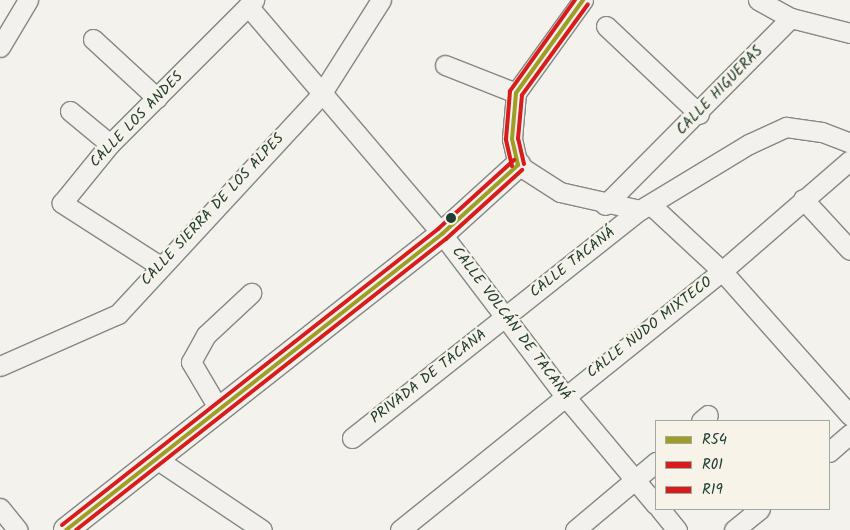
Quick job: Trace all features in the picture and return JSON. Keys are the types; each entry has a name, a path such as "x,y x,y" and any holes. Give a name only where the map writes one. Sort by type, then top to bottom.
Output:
{"main road":[{"path":"66,530 158,460 442,234 518,165"}],"street":[{"path":"0,47 28,0"},
{"name":"CALLE SIERRA DE LOS ALPES","path":"0,366 118,314 160,266 320,96 381,0"},
{"path":"583,0 516,93 512,139 518,165 560,192 605,205 646,208 722,271 850,415"},
{"path":"758,0 791,18 850,33"},
{"name":"CALLE VOLCÁN DE TACANÁ","path":"251,3 320,96 442,234 564,395 655,504"},
{"name":"CALLE LOS ANDES","path":"160,266 62,203 110,144 251,3"},
{"name":"CALLE HIGUERAS","path":"605,205 699,114 791,18"},
{"path":"606,26 699,114"},
{"path":"93,39 158,98"},
{"path":"445,65 516,93"},
{"path":"70,111 110,144"},
{"name":"CALLE TACANÁ","path":"505,316 646,208 718,161 786,127 822,132 850,142"},
{"name":"CALLE NUDO MIXTECO","path":"400,530 564,395 722,271 850,160"},
{"path":"803,199 850,250"},
{"path":"220,411 191,362 206,336 251,293"},
{"name":"PRIVADA DE TACANA","path":"352,438 505,316"},
{"path":"830,451 850,434"},
{"path":"158,460 262,530"},
{"path":"575,530 655,463"},
{"path":"0,508 18,530"},
{"path":"661,510 677,530"},
{"path":"734,530 759,510"}],"transit line":[{"name":"R19","path":"512,166 506,139 510,91 575,0"},
{"name":"R54","path":"518,165 512,139 516,93 583,0"},
{"name":"R01","path":"524,164 518,139 522,95 588,4"},
{"name":"R19","path":"62,525 438,229 514,160"},
{"name":"R54","path":"66,530 442,234 518,165"},
{"name":"R01","path":"76,530 446,239 522,170"}]}
